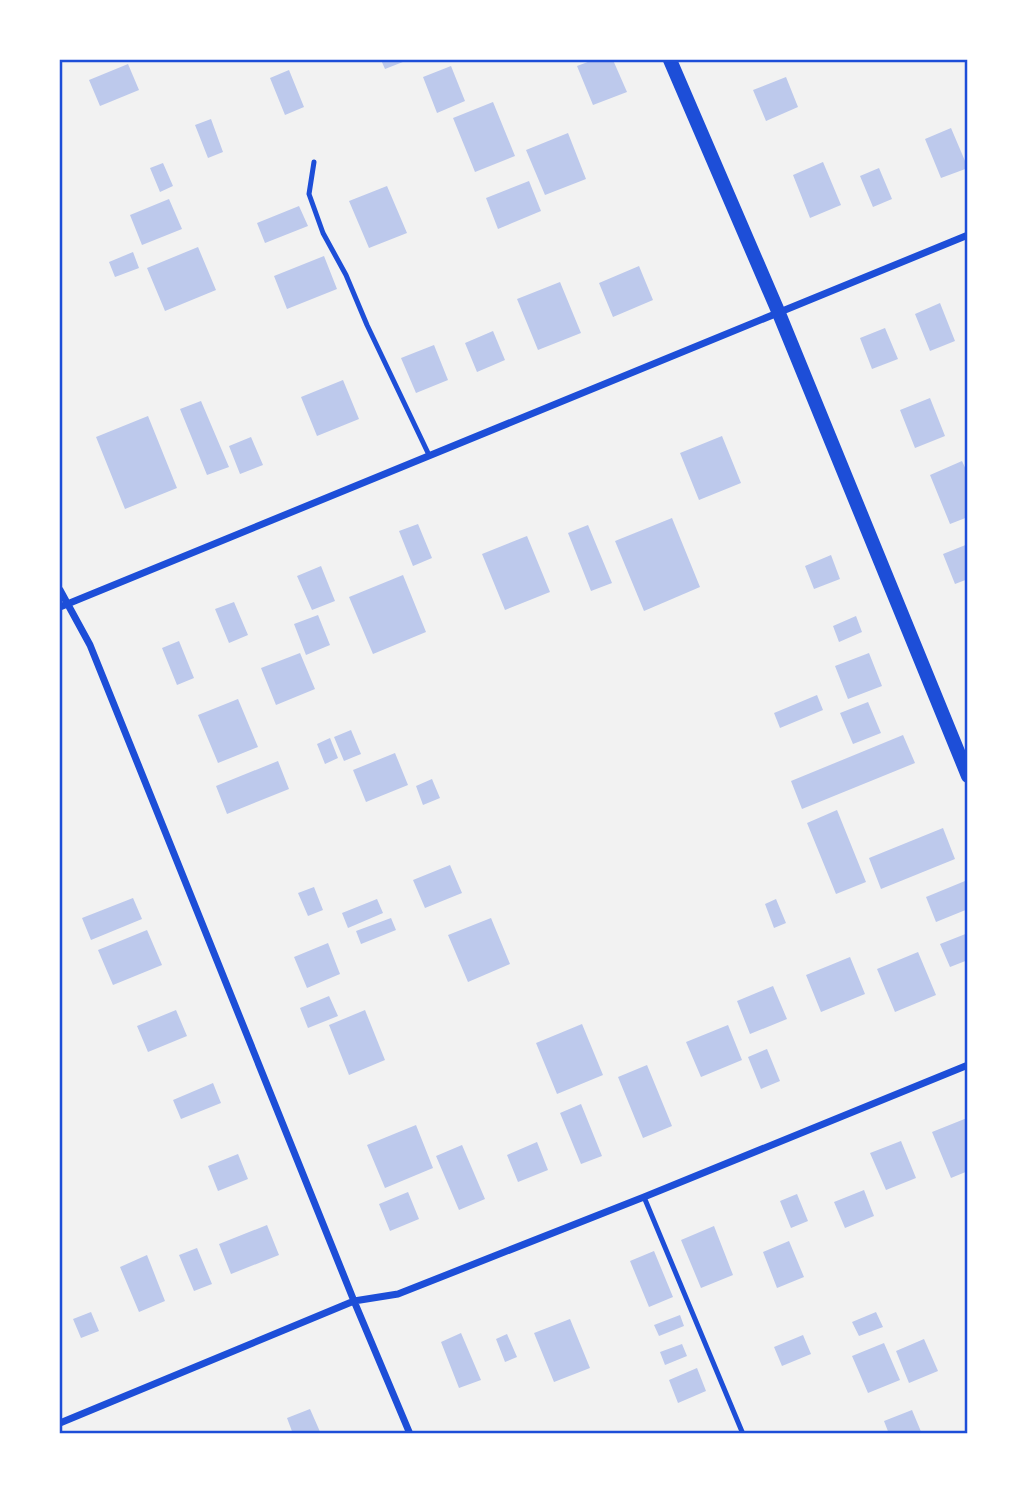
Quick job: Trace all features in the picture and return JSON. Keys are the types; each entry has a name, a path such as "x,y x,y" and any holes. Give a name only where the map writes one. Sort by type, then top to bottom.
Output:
{"main road":[{"path":"670,60 778,311 968,776"}],"street":[{"path":"63,606 968,235"},
{"path":"60,590 63,606 90,645 354,1301 410,1433"},
{"path":"60,1423 354,1301 398,1294 968,1065"}],"lane":[{"path":"314,162 309,194 323,233 346,275 429,454"},
{"path":"644,1197 743,1433"}],"building":[{"path":"381,60 408,60 385,69"},
{"path":"593,60 613,60 627,92 593,105 577,66"},
{"path":"128,64 139,90 100,106 89,80"},
{"path":"451,66 465,101 437,113 423,77"},
{"path":"289,70 304,107 285,115 270,78"},
{"path":"786,77 798,107 766,121 753,90"},
{"path":"493,102 515,156 475,172 453,118"},
{"path":"211,119 223,152 208,158 195,125"},
{"path":"951,128 968,168 941,178 925,139"},
{"path":"568,133 586,179 545,195 526,150"},
{"path":"823,162 841,205 810,218 793,175"},
{"path":"163,163 173,186 160,192 150,168"},
{"path":"879,168 892,199 873,207 860,176"},
{"path":"529,181 541,211 498,229 486,198"},
{"path":"387,186 407,233 369,248 349,201"},
{"path":"169,199 182,229 142,245 130,215"},
{"path":"299,206 308,226 265,243 257,223"},
{"path":"198,247 216,290 165,311 147,268"},
{"path":"133,252 139,268 115,277 109,262"},
{"path":"324,256 337,289 287,309 274,276"},
{"path":"639,266 653,300 613,317 599,283"},
{"path":"560,282 581,333 538,350 517,299"},
{"path":"940,303 955,341 930,351 915,314"},
{"path":"885,328 898,359 872,369 860,338"},
{"path":"493,331 505,360 477,372 465,343"},
{"path":"434,345 448,380 416,393 401,358"},
{"path":"343,380 359,419 317,436 301,397"},
{"path":"930,398 945,436 915,448 900,410"},
{"path":"201,401 229,467 207,475 180,409"},
{"path":"148,416 177,488 125,509 96,437"},
{"path":"722,436 741,483 699,500 680,453"},
{"path":"251,437 263,465 240,474 229,446"},
{"path":"962,461 968,474 968,517 950,524 930,475"},
{"path":"672,518 700,587 644,611 615,541"},
{"path":"418,524 432,558 413,566 399,531"},
{"path":"588,525 612,583 591,591 568,533"},
{"path":"527,536 550,592 505,610 482,554"},
{"path":"968,544 968,579 955,584 943,554"},
{"path":"831,555 840,579 814,589 805,566"},
{"path":"321,566 335,601 312,610 297,576"},
{"path":"403,575 426,632 373,654 349,597"},
{"path":"234,602 248,635 229,643 215,609"},
{"path":"318,615 330,645 306,655 294,624"},
{"path":"856,616 862,632 839,642 833,626"},
{"path":"179,641 194,678 177,685 162,648"},
{"path":"300,653 315,689 276,705 261,668"},
{"path":"869,653 882,686 848,699 835,666"},
{"path":"817,695 823,710 780,728 774,713"},
{"path":"238,699 258,747 218,763 198,715"},
{"path":"868,702 881,733 853,744 840,713"},
{"path":"351,730 361,754 344,761 334,737"},
{"path":"903,735 915,763 802,809 791,781"},
{"path":"330,738 338,758 325,764 317,744"},
{"path":"395,753 408,785 366,802 353,770"},
{"path":"278,761 289,789 227,814 216,786"},
{"path":"432,779 440,798 423,805 416,786"},
{"path":"837,810 866,882 836,894 807,823"},
{"path":"943,828 955,859 881,889 869,858"},
{"path":"450,865 462,893 425,908 413,880"},
{"path":"965,881 968,887 968,909 936,922 926,897"},
{"path":"314,887 323,910 308,916 298,893"},
{"path":"133,898 142,919 91,940 82,918"},
{"path":"377,899 383,913 348,928 342,913"},
{"path":"776,899 786,923 774,928 765,904"},
{"path":"391,918 396,930 361,944 356,931"},
{"path":"491,918 510,964 468,982 448,935"},
{"path":"147,930 162,965 113,985 98,950"},
{"path":"968,933 968,960 950,967 940,944"},
{"path":"328,943 340,974 307,988 294,957"},
{"path":"918,952 936,995 895,1012 877,969"},
{"path":"850,957 865,994 821,1012 806,975"},
{"path":"773,986 787,1019 750,1034 737,1001"},
{"path":"329,996 338,1016 308,1028 300,1008"},
{"path":"176,1010 187,1036 148,1052 137,1026"},
{"path":"365,1010 385,1060 349,1075 329,1025"},
{"path":"582,1024 603,1075 557,1094 536,1043"},
{"path":"728,1025 742,1060 701,1077 686,1042"},
{"path":"767,1049 780,1081 761,1089 748,1057"},
{"path":"647,1065 672,1126 643,1138 618,1077"},
{"path":"213,1083 221,1103 181,1119 173,1100"},
{"path":"581,1104 602,1156 581,1164 560,1113"},
{"path":"967,1118 968,1171 951,1178 932,1132"},
{"path":"416,1125 433,1168 385,1188 367,1145"},
{"path":"901,1141 916,1178 886,1190 870,1153"},
{"path":"537,1142 548,1170 518,1182 507,1155"},
{"path":"462,1145 485,1199 459,1210 436,1156"},
{"path":"238,1154 248,1179 218,1191 208,1166"},
{"path":"864,1190 874,1216 845,1228 834,1202"},
{"path":"408,1192 419,1219 390,1231 379,1204"},
{"path":"797,1194 808,1221 791,1228 780,1201"},
{"path":"267,1225 279,1255 231,1274 219,1244"},
{"path":"714,1226 733,1275 701,1288 681,1240"},
{"path":"789,1241 804,1277 777,1288 763,1252"},
{"path":"197,1248 212,1284 194,1291 179,1255"},
{"path":"654,1251 673,1297 649,1307 630,1261"},
{"path":"147,1255 165,1301 139,1312 120,1267"},
{"path":"91,1312 99,1331 81,1338 73,1319"},
{"path":"876,1312 883,1327 859,1336 852,1322"},
{"path":"680,1315 684,1326 659,1336 654,1325"},
{"path":"570,1319 590,1368 554,1382 534,1333"},
{"path":"461,1333 481,1380 459,1388 441,1342"},
{"path":"507,1334 517,1357 505,1362 496,1339"},
{"path":"803,1335 811,1354 782,1366 774,1347"},
{"path":"924,1339 938,1371 909,1383 896,1351"},
{"path":"884,1343 900,1380 868,1393 852,1356"},
{"path":"682,1344 687,1356 665,1365 660,1352"},
{"path":"697,1368 706,1391 678,1403 669,1380"},
{"path":"310,1409 321,1434 293,1434 287,1418"},
{"path":"912,1410 922,1434 889,1434 884,1421"}]}
